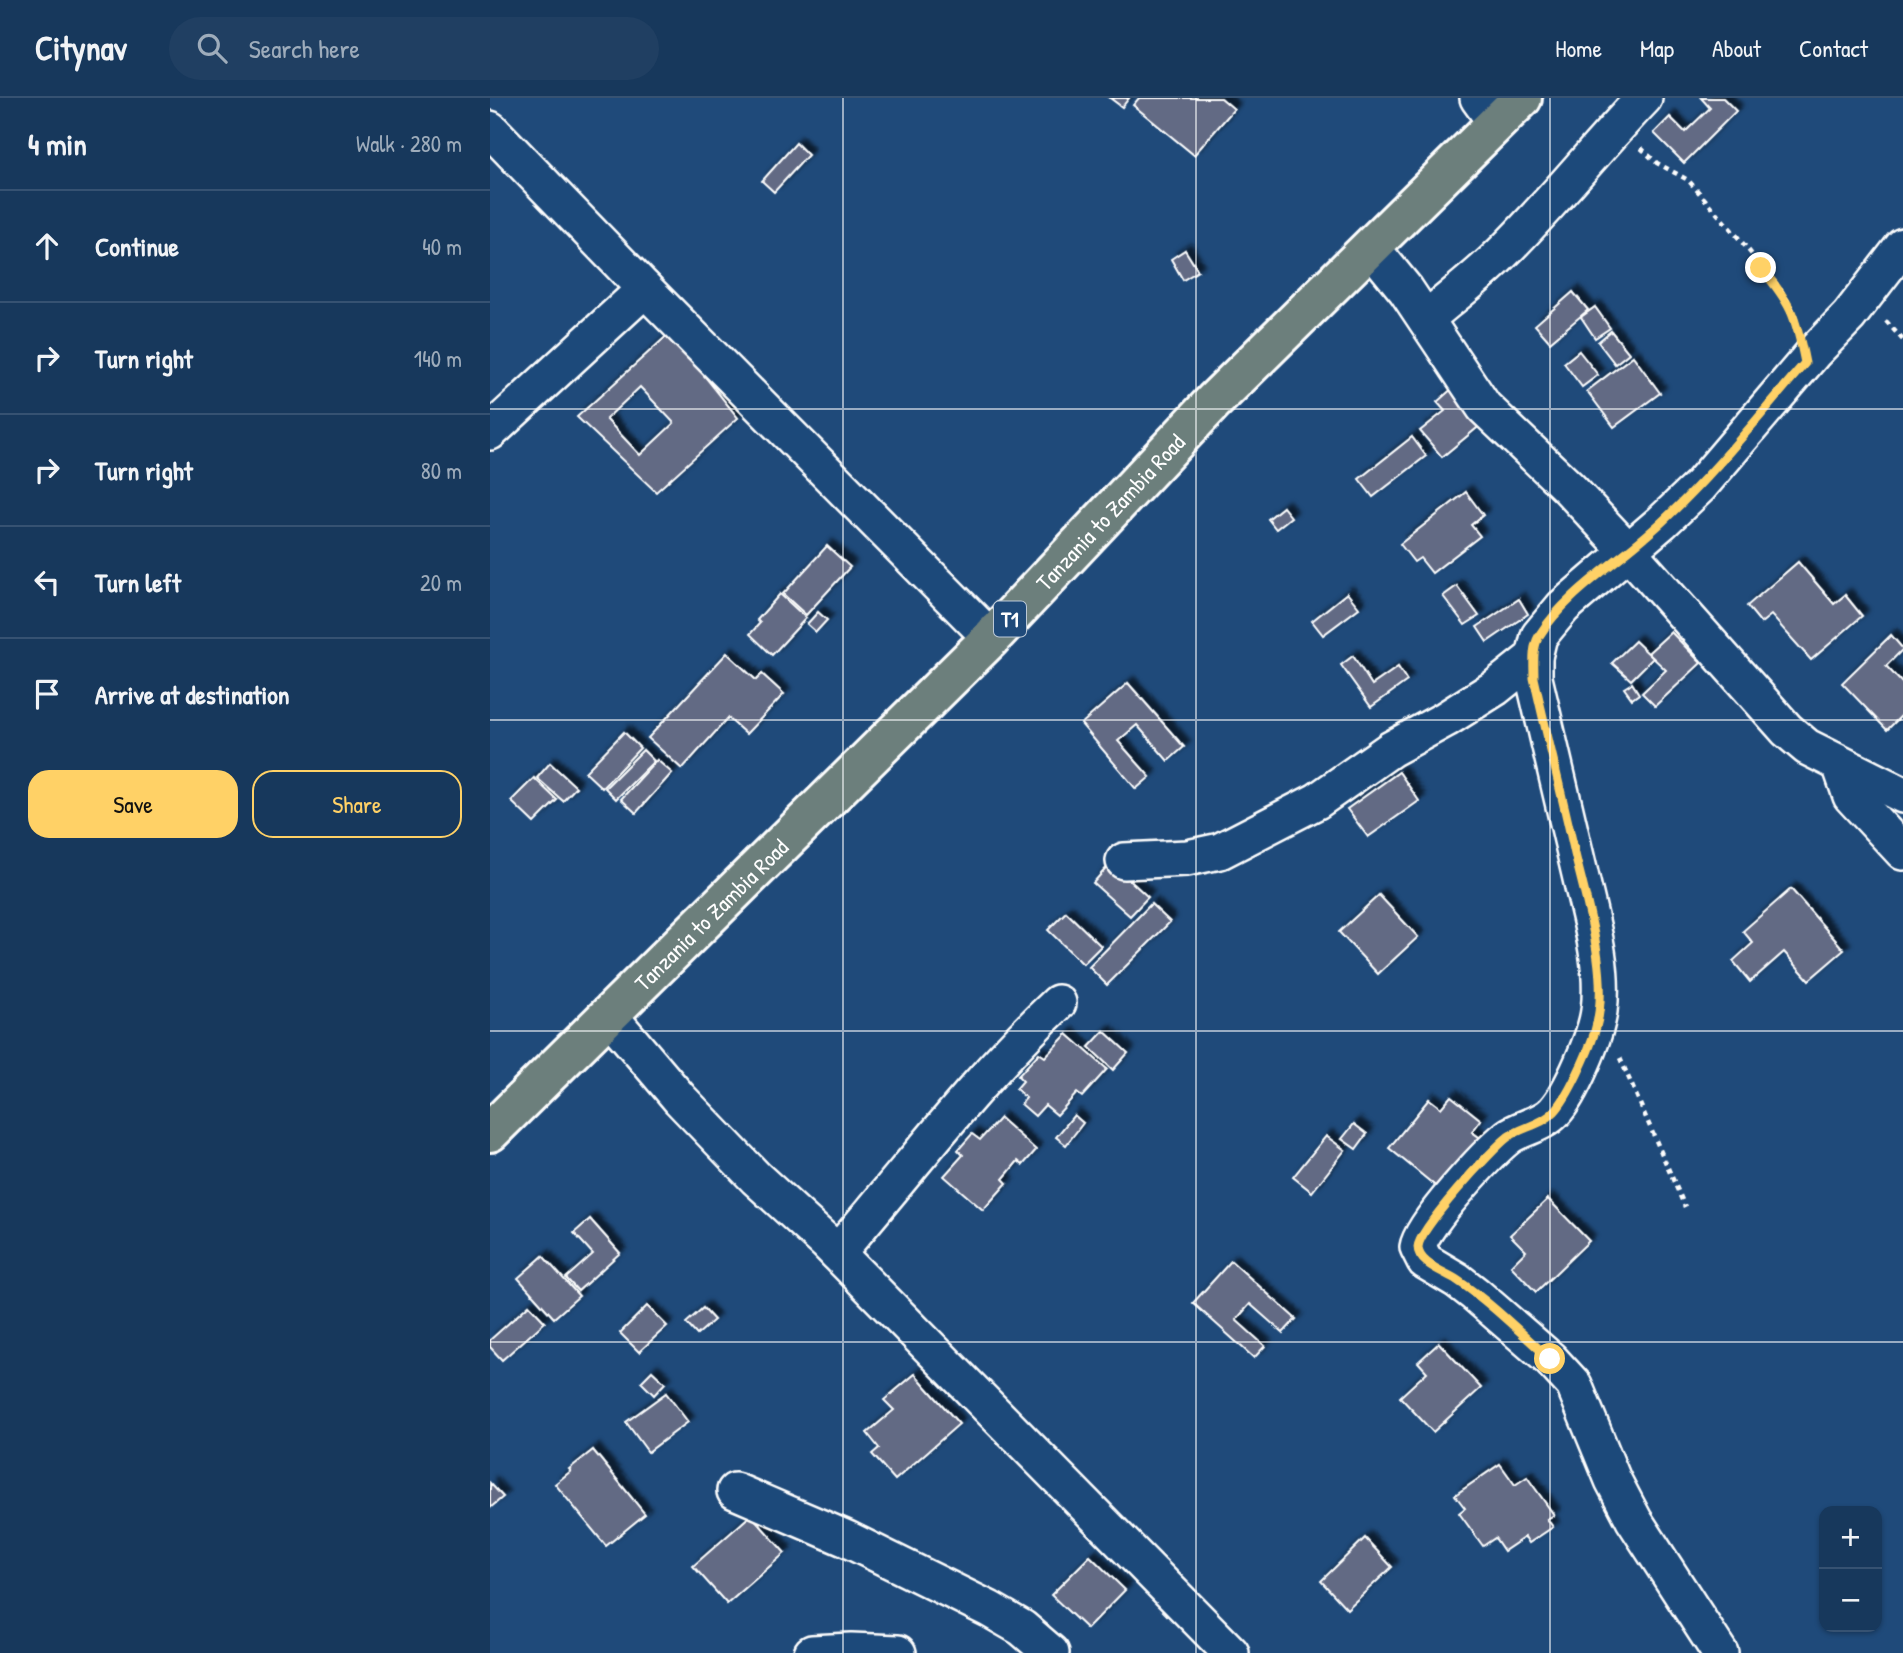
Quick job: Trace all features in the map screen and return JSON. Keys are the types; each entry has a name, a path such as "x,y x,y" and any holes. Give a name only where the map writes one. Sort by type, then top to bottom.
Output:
{"highway":[{"name":"Tanzania to Zambia Road","path":"490,1132 991,638 1214,401 1424,192 1499,106"}],"street":[{"path":"1426,319 1494,261 1563,190 1644,98"},
{"path":"490,129 991,638"},
{"path":"1720,1653 1634,1520 1613,1480 1574,1385 1550,1359 1475,1294 1425,1261 1419,1252 1422,1234 1498,1146 1516,1131 1554,1112 1589,1047 1598,1017 1597,953 1534,678 1534,657 1539,636 1563,607 1700,486 1805,363 1849,316 1903,246"},
{"path":"1371,247 1426,319 1485,407 1569,488 1628,551 1787,730 1807,747 1903,795"},
{"path":"490,432 645,289"},
{"path":"1124,861 1187,858 1220,851 1317,801 1391,749 1495,688 1534,657"},
{"path":"1840,764 1852,796 1903,852"},
{"path":"837,1253 911,1162 1016,1043 1058,1003"},
{"path":"608,1014 680,1099 756,1178 837,1253 1231,1653"},
{"path":"735,1491 847,1539 989,1609 1022,1628 1050,1653"},
{"path":"812,1653 898,1653"}],"path":[{"path":"1618,125 1657,163 1688,180 1782,292 1792,309 1805,363"},
{"path":"1598,1017 1618,1051 1662,1159 1685,1207"}],"building":[{"path":"1110,98 1129,98 1122,107"},
{"path":"1139,98 1221,98 1234,109 1194,155 1133,105"},
{"path":"1701,98 1723,98 1736,111 1684,163 1654,133 1670,117 1685,132 1710,108"},
{"path":"796,143 808,155 774,192 762,181"},
{"path":"1185,250 1198,271 1183,280 1171,259"},
{"path":"1573,292 1588,310 1550,342 1535,325"},
{"path":"1595,307 1610,328 1595,338 1581,317"},
{"path":"1611,331 1629,353 1615,364 1598,342"},
{"path":"670,333 738,418 656,492 577,417","holes":["640,387 674,423 640,455 606,419"]},
{"path":"1579,351 1598,375 1582,387 1564,363"},
{"path":"1633,356 1660,393 1614,427 1587,391"},
{"path":"1454,387 1483,423 1442,457 1420,431 1445,411 1437,402"},
{"path":"1412,437 1426,456 1373,497 1359,479"},
{"path":"1466,492 1483,515 1471,525 1480,536 1432,573 1420,558 1414,562 1400,544"},
{"path":"1283,507 1291,517 1276,529 1268,519"},
{"path":"827,546 850,567 806,615 783,594"},
{"path":"1798,562 1834,604 1845,595 1862,616 1811,660 1771,615 1761,623 1747,606"},
{"path":"1457,586 1479,616 1465,625 1443,596"},
{"path":"1347,593 1359,608 1323,635 1312,621"},
{"path":"780,594 806,618 772,655 750,634 760,623 757,620"},
{"path":"1519,599 1528,614 1487,642 1477,627"},
{"path":"818,612 827,620 816,632 807,624"},
{"path":"1671,632 1701,663 1655,706 1642,693 1666,670 1648,653"},
{"path":"1891,635 1903,649 1886,666 1903,684 1903,714 1887,730 1842,683"},
{"path":"1635,641 1653,658 1631,680 1612,663"},
{"path":"727,653 756,680 762,674 784,694 746,734 728,718 682,769 648,738"},
{"path":"1353,656 1372,685 1398,667 1407,681 1371,707 1341,665"},
{"path":"1128,683 1184,747 1168,761 1137,725 1118,741 1150,777 1136,789 1081,724"},
{"path":"1632,683 1639,694 1632,699 1624,688"},
{"path":"624,732 640,748 602,788 585,772"},
{"path":"643,750 654,761 616,799 605,788"},
{"path":"657,760 672,773 636,813 621,799"},
{"path":"550,763 576,787 563,801 537,778"},
{"path":"1399,772 1419,801 1368,837 1347,809"},
{"path":"534,778 557,800 534,823 511,801"},
{"path":"1111,863 1148,897 1130,916 1093,883"},
{"path":"1791,889 1844,950 1809,980 1784,952 1750,982 1733,961 1753,943 1743,931"},
{"path":"1379,895 1418,937 1378,974 1339,932"},
{"path":"1151,904 1170,922 1107,985 1089,967"},
{"path":"1066,912 1101,946 1083,964 1048,930"},
{"path":"1104,1031 1128,1053 1113,1070 1089,1047"},
{"path":"1067,1034 1107,1069 1082,1097 1077,1093 1057,1115 1045,1105 1035,1116 1021,1104 1026,1098 1016,1089 1023,1081 1018,1076 1039,1053 1045,1057"},
{"path":"1451,1096 1481,1120 1472,1132 1486,1142 1444,1193 1389,1148 1429,1099 1441,1108"},
{"path":"1074,1115 1083,1123 1066,1145 1056,1137"},
{"path":"1000,1118 1036,1150 1023,1165 1018,1161 1003,1179 1007,1183 983,1210 944,1176 963,1155 958,1150 972,1134 980,1140"},
{"path":"1354,1124 1367,1134 1356,1149 1342,1139"},
{"path":"1326,1136 1345,1150 1312,1192 1293,1177"},
{"path":"1548,1199 1589,1241 1536,1292 1511,1266 1526,1251 1510,1235"},
{"path":"590,1219 620,1253 578,1291 566,1278 593,1254 574,1233"},
{"path":"543,1256 579,1296 554,1318 518,1278"},
{"path":"1231,1261 1296,1319 1283,1333 1250,1304 1236,1320 1265,1346 1254,1358 1193,1303"},
{"path":"529,1305 545,1322 502,1360 490,1347 490,1340"},
{"path":"647,1306 667,1326 639,1352 620,1333"},
{"path":"703,1308 714,1320 697,1335 686,1323"},
{"path":"1439,1343 1481,1388 1433,1432 1400,1397 1427,1372 1418,1362"},
{"path":"652,1371 665,1383 654,1395 641,1382"},
{"path":"915,1374 959,1424 895,1480 872,1454 879,1448 867,1433 894,1410 884,1400"},
{"path":"666,1393 688,1422 648,1452 626,1422"},
{"path":"593,1450 645,1514 606,1546 555,1484"},
{"path":"1500,1464 1515,1485 1527,1477 1554,1515 1547,1519 1553,1527 1529,1543 1525,1537 1504,1551 1495,1538 1483,1546 1459,1513 1465,1508 1455,1495"},
{"path":"490,1483 503,1497 490,1508"},
{"path":"751,1515 785,1553 727,1604 693,1566"},
{"path":"1365,1538 1392,1567 1347,1609 1321,1581"},
{"path":"1090,1556 1125,1590 1087,1629 1051,1595"}],"route":[{"path":"1550,1359 1475,1294 1425,1261 1419,1252 1419,1241 1443,1207 1498,1146 1516,1131 1554,1112 1563,1099 1595,1031 1600,1009 1597,953 1534,678 1535,645 1539,636 1563,607 1700,486 1805,363 1792,309 1782,292 1761,268"}]}
